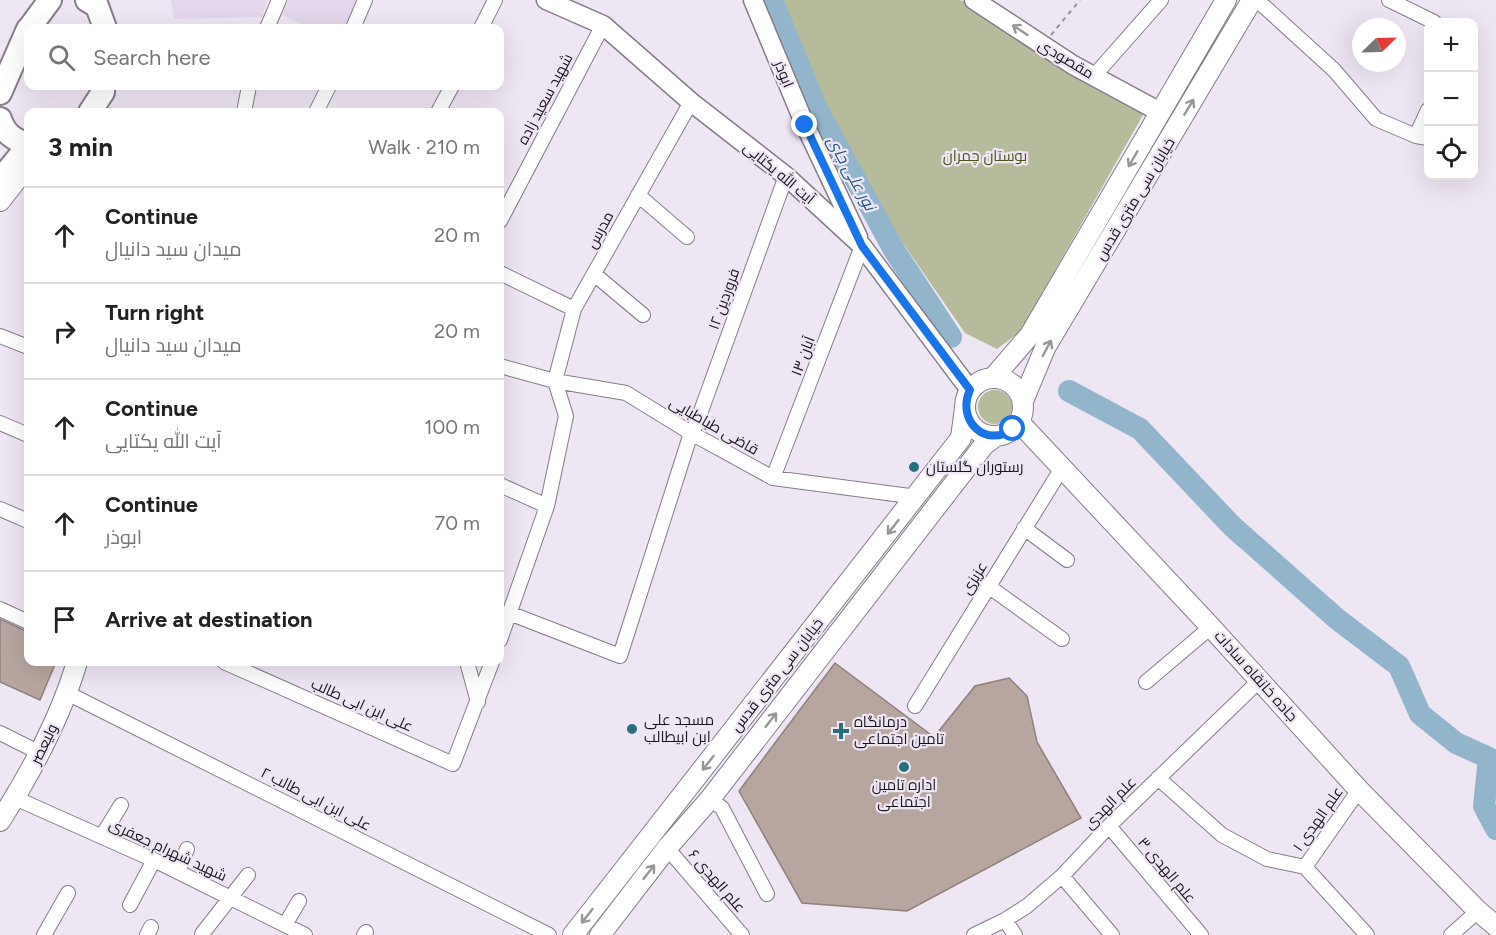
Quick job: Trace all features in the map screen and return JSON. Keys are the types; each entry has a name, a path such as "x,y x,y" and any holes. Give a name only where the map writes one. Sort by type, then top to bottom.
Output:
{"main road":[{"path":"31,24 40,0"},
{"path":"32,24 50,0"},
{"path":"87,0 97,6 104,24"},
{"path":"105,24 108,0"},
{"name":"خیابان سی متری قدس","path":"993,378 1030,335 1226,0"},
{"name":"خیابان سی متری قدس","path":"1023,401 1046,348 1252,0"},
{"path":"0,93 24,39"},
{"path":"93,108 103,96"},
{"path":"0,119 3,129 24,149"},
{"path":"0,180 24,153"},
{"path":"0,201 24,155"},
{"path":"993,378 1009,382 1015,387 1023,401 1019,422 1008,433 996,436 987,435 972,425 968,399 976,384 993,378"},
{"name":"خیابان سی متری قدس","path":"573,935 961,438 968,399"},
{"name":"جاده خانقاه سادات","path":"1019,422 1260,680 1359,790 1478,911 1496,926"},
{"name":"خیابان سی متری قدس","path":"600,935 667,848 710,799 979,452 996,436"},
{"name":"ولیعصر","path":"0,821 40,753 67,693 76,666"},
{"path":"728,738 746,753"}],"street":[{"path":"269,24 279,0"},
{"path":"355,24 365,0"},
{"path":"483,24 495,0"},
{"name":"آیت الله یکتایی","path":"546,0 603,25 691,102 786,176 862,246 968,399"},
{"name":"ابوذر","path":"753,0 805,125 862,246"},
{"path":"1257,0 1334,70 1376,119 1422,137"},
{"path":"1389,0 1426,18"},
{"path":"1094,76 1159,1"},
{"name":"مقصودی","path":"981,2 1043,45 1161,112"},
{"name":"شهید سعید زاده","path":"504,213 603,25"},
{"path":"245,108 248,90"},
{"path":"318,108 327,90"},
{"path":"440,108 450,90"},
{"name":"مدرس","path":"555,381 574,309 691,102"},
{"path":"0,162 24,152"},
{"name":"۱۲ فروردین","path":"509,613 620,656 691,433 700,414 786,176"},
{"path":"639,195 687,237"},
{"name":"۱۳ آبان","path":"773,478 862,246"},
{"path":"594,274 643,315"},
{"path":"504,275 574,309"},
{"path":"0,336 24,345"},
{"name":"قاضی طباطبایی","path":"504,367 555,381 626,393 691,433 773,478 917,497"},
{"path":"504,628 547,506 566,416 555,381"},
{"path":"0,423 24,433"},
{"name":"عزیزی","path":"915,706 1062,468"},
{"path":"504,486 547,506"},
{"path":"0,509 24,519"},
{"path":"1024,528 1067,560"},
{"path":"988,586 1062,639"},
{"path":"0,609 24,620"},
{"path":"1146,682 1211,627"},
{"name":"علی ابن ابی طالب","path":"233,666 453,764 478,702"},
{"path":"468,666 478,702"},
{"path":"478,702 491,666"},
{"name":"علم الهدی","path":"974,935 1027,906 1062,876 1108,826 1260,680"},
{"name":"علی ابن ابی طالب ۲","path":"67,693 549,935"},
{"path":"0,733 40,753"},
{"path":"1158,778 1222,835 1268,859 1305,867 1367,935"},
{"name":"علم الهدی ۱","path":"1305,867 1359,790"},
{"name":"شهید شهرام جعفری","path":"15,798 154,860 303,935"},
{"path":"710,799 722,808 767,894"},
{"path":"102,836 121,805"},
{"name":"علم الهدی ۳","path":"1108,826 1201,935"},
{"name":"علم الهدی ۶","path":"667,848 742,935"},
{"path":"178,872 187,849"},
{"path":"130,904 154,860"},
{"path":"202,934 248,875"},
{"path":"1062,876 1112,935"},
{"path":"44,935 68,893"},
{"path":"285,925 298,901"},
{"path":"1451,935 1478,911"},
{"path":"1005,920 1015,935"}],"path":[{"path":"1043,45 1080,0"}],"shaded area":[{"path":"171,0 268,0 262,17 174,19"},
{"path":"289,0 369,0 354,24 301,24 282,15"}],"green space":[{"name":"بوستان چمران","path":"778,0 960,0 981,10 1144,113 1021,331 997,349 965,333 860,181"},
{"path":"995,390 1007,395 1012,407 1007,419 995,424 983,419 978,407 983,395"}],"building":[{"path":"0,619 24,630 24,666 54,666 40,700 0,682"},
{"name":"اداره تامین اجتماعی","path":"835,663 934,737 975,686 1009,678 1027,696 1037,742 1081,818 907,911 802,903 739,791"}],"waterway":[{"name":"نور علی چای","path":"772,0 816,107 894,250 951,337"},
{"path":"1069,391 1140,429 1232,526 1337,619 1399,666 1420,714 1456,743 1489,758 1484,806 1496,829"}],"place":[{"name":"رستوران گلستان","path":"914,467"},
{"name":"مسجد علی ابن ابیطالب","path":"632,729"},
{"name":"درمانگاه تامین اجتماعی","path":"841,731"},
{"name":"اداره تامین اجتماعی","path":"904,767"}],"route":[{"path":"805,125 862,246 970,390 965,408 972,425 987,435 996,436 1013,429"}]}
